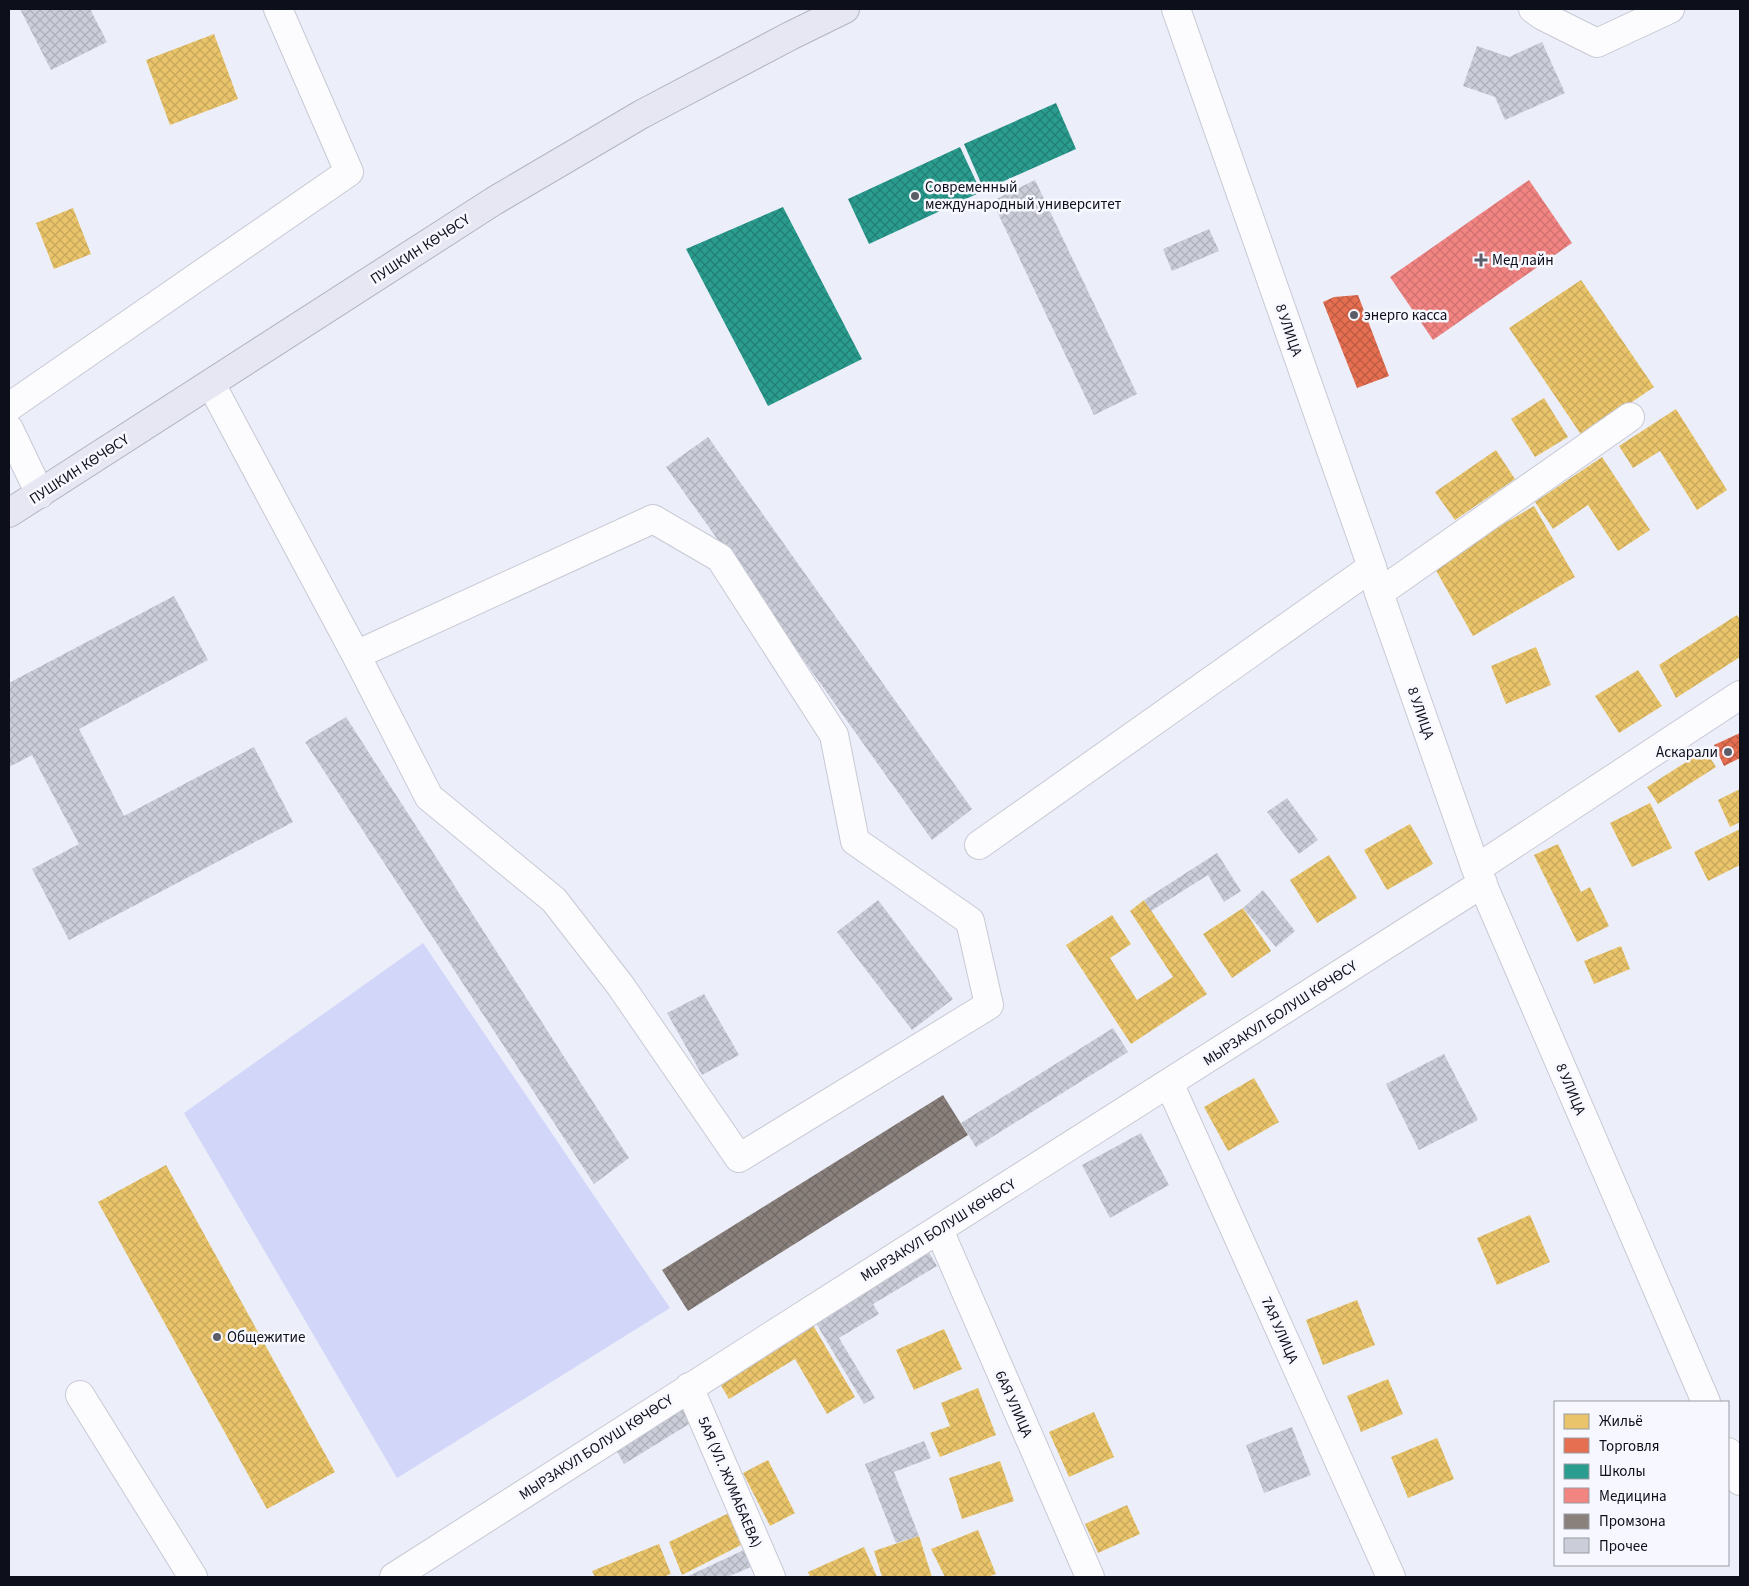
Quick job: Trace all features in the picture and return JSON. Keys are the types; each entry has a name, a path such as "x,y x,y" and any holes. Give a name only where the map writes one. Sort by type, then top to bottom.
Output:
{"highway":[{"name":"ПУШКИН КӨЧӨСҮ","path":"9,513 494,201 642,114 845,9"}],"street":[{"path":"9,407 349,172 278,9"},
{"name":"8 УЛИЦА","path":"1176,9 1479,876 1706,1401"},
{"path":"1533,9 1597,43 1670,9"},
{"path":"211,384 356,655 429,797 554,900 620,985 739,1158 989,1005 970,921 855,841 834,735 720,558 653,519 356,655"},
{"path":"1379,593 1630,417"},
{"path":"9,429 40,494"},
{"path":"979,845 1372,567"},
{"name":"МЫРЗАКУЛ БОЛУШ КӨЧӨСҮ","path":"394,1577 689,1387 1169,1084 1479,876 1740,695"},
{"name":"7АЯ УЛИЦА","path":"1169,1084 1391,1577"},
{"name":"6АЯ УЛИЦА","path":"939,1230 1090,1577"},
{"name":"5АЯ (УЛ. ЖУМАБАЕВА)","path":"689,1387 770,1577"},
{"path":"80,1395 193,1577"},
{"path":"1729,1454 1740,1481"}],"shaded area":[{"path":"423,943 670,1308 397,1478 184,1113"}],"building: Жильё":[{"path":"214,34 238,99 170,125 146,60"},
{"path":"73,208 91,254 54,269 36,223"},
{"path":"1581,280 1654,387 1582,436 1509,328"},
{"path":"1544,398 1568,437 1535,457 1511,419"},
{"path":"1676,409 1727,490 1697,510 1660,451 1633,468 1619,446"},
{"path":"1496,450 1515,479 1455,520 1435,492"},
{"path":"1602,457 1650,530 1618,551 1588,505 1553,529 1535,502"},
{"path":"1534,506 1575,577 1473,636 1433,565"},
{"path":"1737,615 1740,620 1740,657 1676,698 1659,665"},
{"path":"1536,647 1551,685 1506,704 1491,666"},
{"path":"1638,670 1662,706 1619,733 1595,696"},
{"path":"1705,750 1716,767 1658,804 1647,787"},
{"path":"1740,789 1740,822 1730,827 1718,800"},
{"path":"1650,803 1672,848 1632,867 1610,823"},
{"path":"1410,824 1433,864 1387,890 1364,850"},
{"path":"1740,829 1740,865 1708,881 1694,852"},
{"path":"1558,844 1581,892 1590,887 1609,926 1577,942 1534,855"},
{"path":"1329,855 1357,898 1317,923 1290,880"},
{"path":"1144,900 1207,994 1131,1044 1066,945 1112,915 1131,944 1110,958 1137,1000 1173,977 1130,911"},
{"path":"1243,908 1271,951 1232,978 1203,934"},
{"path":"1621,946 1630,969 1594,984 1584,961"},
{"path":"1254,1078 1279,1122 1228,1151 1204,1107"},
{"name":"Общежитие","path":"166,1165 335,1472 267,1509 98,1202"},
{"path":"1530,1215 1550,1262 1497,1285 1477,1238"},
{"path":"1357,1300 1375,1345 1323,1365 1306,1320"},
{"path":"810,1320 855,1397 827,1414 795,1359 729,1399 716,1377"},
{"path":"944,1329 962,1369 914,1390 896,1350"},
{"path":"1388,1379 1403,1414 1361,1432 1347,1396"},
{"path":"978,1388 996,1435 940,1457 930,1433 950,1426 941,1403"},
{"path":"1094,1412 1114,1457 1069,1477 1049,1432"},
{"path":"1437,1438 1454,1479 1408,1498 1391,1457"},
{"path":"768,1460 795,1513 770,1526 743,1473"},
{"path":"1000,1461 1014,1501 962,1519 949,1478"},
{"path":"1127,1505 1140,1534 1098,1553 1085,1524"},
{"path":"729,1513 743,1544 682,1575 669,1542"},
{"path":"978,1530 996,1574 987,1577 945,1577 931,1549"},
{"path":"919,1536 932,1577 882,1577 874,1551"},
{"path":"659,1544 671,1574 663,1577 595,1577 592,1571"},
{"path":"864,1547 877,1577 810,1577 808,1572"}],"building: Торговля":[{"path":"1358,295 1389,376 1357,388 1323,302 1334,297"},
{"name":"Аскарали","path":"1740,733 1740,758 1724,766 1714,745"}],"building: Школы":[{"path":"1056,103 1076,149 984,190 964,144"},
{"name":"Современный международный университет","path":"960,147 981,192 869,244 848,199"},
{"path":"783,207 862,359 768,406 686,249"}],"building: Медицина":[{"name":"Мед лайн","path":"1529,180 1572,243 1433,340 1390,277"}],"building: Промзона":[{"path":"943,1095 968,1135 688,1311 662,1270"}],"building: Прочее":[{"path":"20,9 90,9 107,42 51,70"},
{"path":"1542,42 1565,93 1505,120 1495,97 1463,86 1477,46 1509,57"},
{"path":"1035,180 1137,394 1094,415 992,201"},
{"path":"1209,229 1219,251 1172,271 1163,249"},
{"path":"708,437 972,809 932,840 666,467"},
{"path":"174,596 208,660 79,729 124,816 254,747 293,822 69,940 32,869 79,844 32,755 9,767 9,683"},
{"path":"346,717 629,1158 594,1184 305,742"},
{"path":"1287,798 1318,840 1299,854 1267,812"},
{"path":"1217,853 1241,891 1224,902 1208,875 1151,911 1144,900"},
{"path":"1263,890 1295,931 1276,947 1243,908"},
{"path":"878,900 953,999 912,1030 837,932"},
{"path":"704,994 739,1055 702,1075 667,1013"},
{"path":"1113,1028 1128,1052 976,1147 961,1123"},
{"path":"1444,1054 1478,1120 1419,1150 1386,1084"},
{"path":"1141,1133 1169,1185 1110,1218 1082,1165"},
{"path":"924,1244 937,1266 873,1304 879,1314 839,1338 875,1398 864,1404 810,1313"},
{"path":"686,1404 694,1421 624,1464 615,1448"},
{"path":"1292,1427 1311,1475 1264,1493 1246,1445"},
{"path":"924,1441 931,1458 894,1472 919,1536 896,1543 865,1464"},
{"path":"746,1549 751,1567 727,1577 686,1577"}],"place":[{"name":"Современный международный университет","path":"915,196"},
{"name":"Мед лайн","path":"1481,260"},
{"name":"энерго касса","path":"1354,315"},
{"name":"Аскарали","path":"1728,752"},
{"name":"Общежитие","path":"217,1337"}]}
